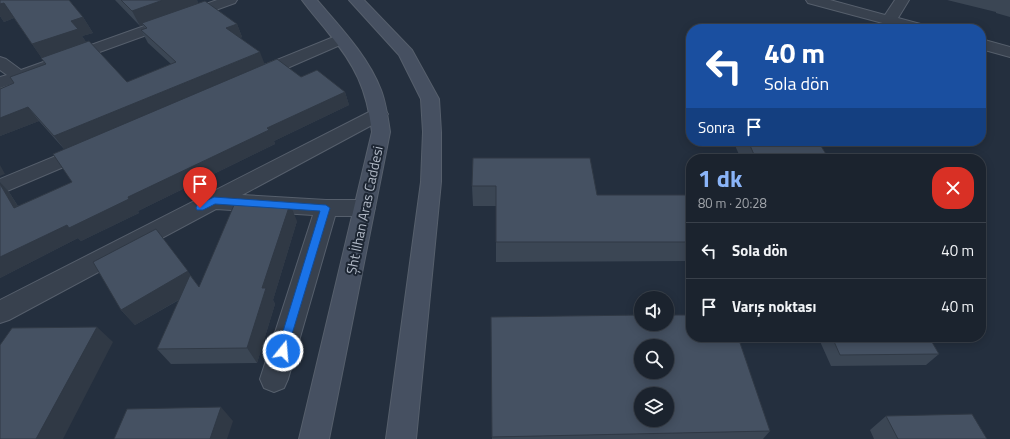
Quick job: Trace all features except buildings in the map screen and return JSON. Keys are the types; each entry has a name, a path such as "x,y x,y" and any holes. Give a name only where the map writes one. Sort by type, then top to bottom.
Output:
{"main road":[{"name":"Şht İlhan Aras Caddesi","path":"309,0 341,38 357,60 371,85 379,114 381,132 314,439"},
{"path":"356,0 406,53 430,99 432,132 431,182 401,439"}],"street":[{"path":"0,83 230,0"},
{"path":"813,0 904,24"},
{"path":"889,20 902,0"},
{"path":"239,83 341,38"},
{"path":"986,45 1010,52"},
{"path":"3,313 379,114"},
{"path":"0,187 102,143"},
{"path":"214,201 326,208 364,208"},
{"path":"274,380 326,208"}],"route":[{"path":"200,208 214,201 326,208 283,351"}]}
